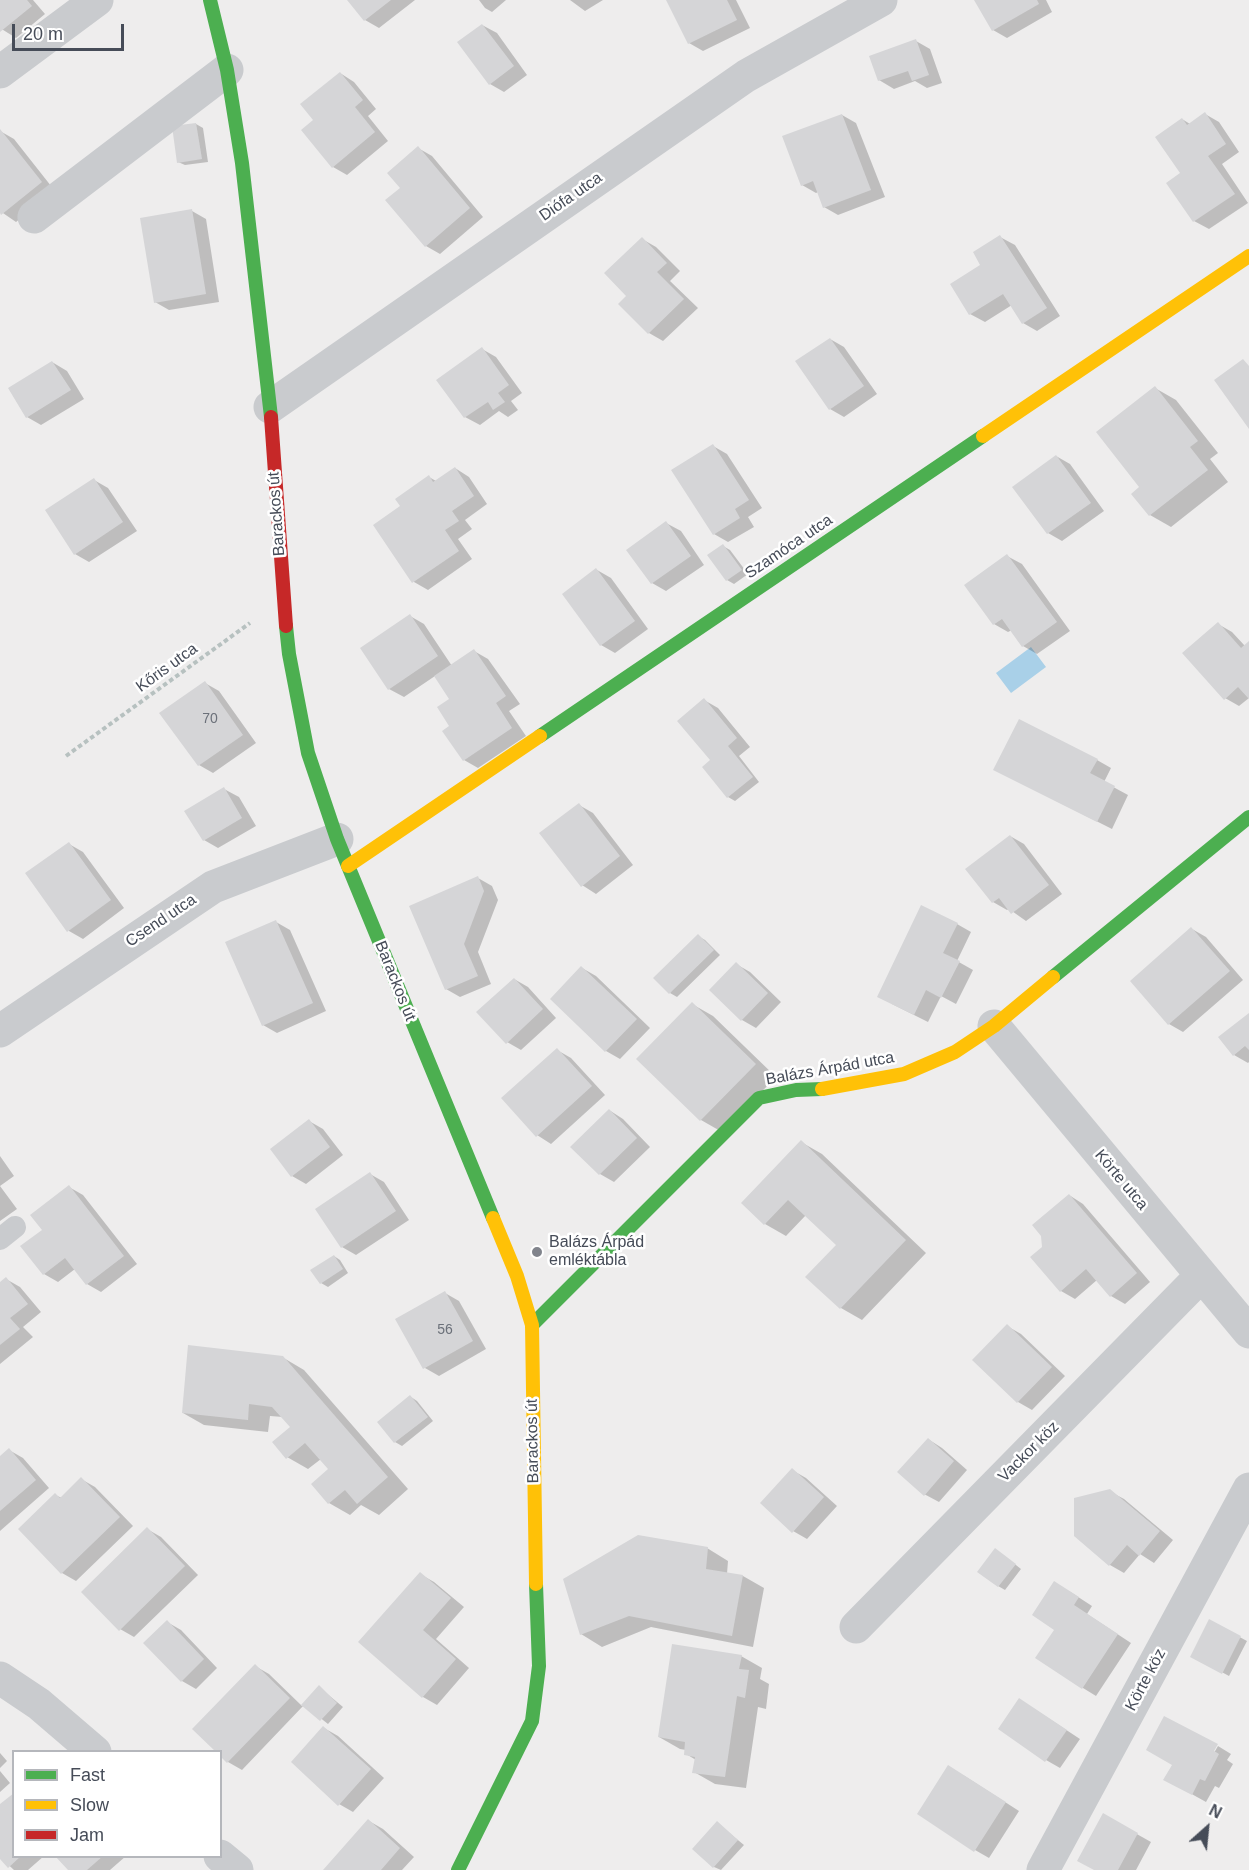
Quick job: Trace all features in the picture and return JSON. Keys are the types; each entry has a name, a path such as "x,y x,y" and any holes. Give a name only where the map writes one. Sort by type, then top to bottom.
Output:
{"street":[{"path":"0,72 97,0"},
{"name":"Barackos út","path":"210,0 227,70 242,163 270,407 289,654 308,753 343,852 517,1276 532,1325 539,1666 532,1721 458,1870"},
{"name":"Diófa utca","path":"270,407 746,76 881,0"},
{"path":"34,217 227,70"},
{"name":"Szamóca utca","path":"343,852 1249,256"},
{"name":"Balázs Árpád utca","path":"532,1325 759,1098 796,1090 826,1089 904,1074 955,1052 994,1026 1249,817"},
{"name":"Csend utca","path":"0,1031 213,887 343,852"},
{"name":"Körte utca","path":"994,1026 1249,1332"},
{"name":"Vackor köz","path":"856,1627 1201,1276"},
{"name":"Körte köz","path":"1043,1870 1249,1490"},
{"path":"0,1678 39,1704 93,1750"},
{"path":"222,1858 237,1870"}],"path":[{"name":"Kőris utca","path":"66,756 283,599"}],"water":[{"path":"1031,647 1046,667 1011,693 996,673"}],"building":[{"path":"0,0 27,0 32,6 0,32"},
{"path":"347,0 391,0 364,21"},
{"path":"666,0 727,0 737,20 688,44"},
{"path":"974,0 1037,0 1039,4 992,31"},
{"path":"482,24 514,66 489,85 457,42"},
{"path":"916,39 929,75 912,81 908,71 878,81 869,56"},
{"path":"340,72 363,100 355,107 375,132 332,168 301,130 313,120 300,104"},
{"path":"1205,112 1226,144 1208,156 1235,194 1193,222 1166,183 1180,173 1155,137 1182,118 1187,125"},
{"path":"842,114 871,190 823,208 813,181 801,186 782,136"},
{"path":"196,123 202,159 177,163 172,126"},
{"path":"0,129 42,182 1,215 0,213"},
{"path":"418,146 470,208 425,247 385,200 400,188 387,173"},
{"path":"192,209 206,294 154,303 140,218"},
{"path":"1000,235 1047,308 1022,324 1003,294 969,315 950,284 980,265 973,252"},
{"path":"642,237 667,263 657,272 684,299 648,334 618,304 626,296 604,273"},
{"path":"830,338 864,386 829,410 795,361"},
{"path":"482,347 509,385 498,393 505,402 493,410 488,402 464,418 436,380"},
{"path":"1243,359 1249,366 1249,429 1214,380"},
{"path":"52,361 71,390 26,418 8,388"},
{"path":"1155,386 1198,441 1190,447 1208,470 1149,516 1131,494 1139,487 1096,432"},
{"path":"713,444 749,500 735,509 740,518 713,535 671,470"},
{"path":"1056,455 1091,503 1047,534 1012,487"},
{"path":"455,467 474,496 452,511 459,521 445,530 459,551 412,583 373,525 400,506 395,499 429,475 433,482"},
{"path":"94,478 123,522 74,555 45,510"},
{"path":"666,521 691,556 651,584 626,550"},
{"path":"723,544 742,570 726,581 707,555"},
{"path":"1007,554 1057,622 1022,647 1002,619 993,625 964,585"},
{"path":"596,568 635,621 600,646 562,594"},
{"path":"410,614 438,656 388,690 360,648"},
{"path":"1218,622 1241,648 1249,641 1249,699 1238,687 1224,700 1182,653"},
{"path":"474,649 506,696 496,703 512,728 463,761 442,731 449,726 437,707 449,699 434,676"},
{"path":"205,681 243,735 198,766 159,713"},
{"path":"704,698 737,738 728,746 753,777 727,798 702,767 710,760 677,721"},
{"path":"1019,719 1098,759 1090,773 1115,786 1097,822 993,770"},
{"path":"224,787 242,818 203,841 184,811"},
{"path":"579,803 620,856 581,887 539,833"},
{"path":"1010,835 1049,885 1011,914 999,898 992,903 965,869"},
{"path":"69,842 111,900 67,932 25,873"},
{"path":"478,876 484,891 464,944 478,976 445,990 409,906"},
{"path":"921,905 958,923 943,953 960,961 941,998 926,990 914,1015 877,997"},
{"path":"276,920 313,1003 262,1026 225,942"},
{"path":"1191,927 1230,971 1168,1025 1130,981"},
{"path":"698,934 714,950 669,994 653,978"},
{"path":"736,962 768,993 741,1021 709,990"},
{"path":"581,966 637,1019 605,1052 550,999"},
{"path":"514,978 543,1009 506,1044 476,1012"},
{"path":"692,1002 756,1064 700,1121 636,1059"},
{"path":"1249,1013 1249,1050 1245,1046 1233,1056 1218,1037"},
{"path":"557,1048 592,1086 536,1137 501,1098"},
{"path":"609,1109 637,1138 599,1175 570,1147"},
{"path":"309,1119 330,1147 291,1177 270,1149"},
{"path":"801,1140 906,1240 840,1309 805,1277 836,1245 788,1200 764,1225 741,1203"},
{"path":"370,1172 396,1211 341,1248 315,1209"},
{"path":"69,1185 124,1256 86,1285 65,1258 43,1275 20,1246 42,1230 30,1215"},
{"path":"1069,1194 1137,1273 1110,1297 1086,1269 1060,1292 1030,1257 1042,1247 1041,1236 1032,1225"},
{"path":"334,1255 343,1269 320,1284 310,1270"},
{"path":"6,1277 28,1304 10,1318 20,1329 0,1345 0,1282"},
{"path":"445,1291 473,1341 423,1369 395,1319"},
{"path":"1007,1324 1052,1367 1017,1403 972,1360"},
{"path":"188,1345 283,1356 388,1477 357,1504 345,1490 328,1504 311,1484 328,1469 305,1443 286,1459 272,1442 290,1427 272,1407 249,1404 248,1420 182,1413"},
{"path":"410,1395 428,1417 394,1443 377,1422"},
{"path":"928,1438 954,1461 924,1496 897,1472"},
{"path":"9,1448 36,1480 0,1511 0,1456"},
{"path":"792,1468 824,1497 792,1533 760,1503"},
{"path":"81,1477 120,1517 61,1574 18,1529 55,1493 60,1498"},
{"path":"1110,1489 1160,1531 1139,1556 1127,1545 1109,1566 1074,1536 1074,1498"},
{"path":"147,1527 185,1566 119,1631 81,1592"},
{"path":"638,1535 708,1547 706,1569 743,1575 732,1636 629,1616 580,1635 563,1579"},
{"path":"995,1548 1016,1564 998,1587 977,1572"},
{"path":"420,1572 451,1598 423,1630 456,1659 422,1698 358,1642"},
{"path":"1054,1581 1079,1597 1074,1605 1118,1634 1082,1689 1035,1658 1054,1630 1032,1615"},
{"path":"1209,1619 1241,1636 1222,1674 1190,1657"},
{"path":"167,1620 204,1659 181,1682 143,1643"},
{"path":"672,1644 742,1655 739,1669 749,1670 745,1698 737,1696 725,1777 692,1773 695,1757 684,1755 685,1742 658,1737"},
{"path":"255,1664 290,1698 227,1763 222,1758 222,1750 214,1750 192,1729"},
{"path":"319,1685 337,1703 320,1721 301,1705"},
{"path":"1019,1698 1067,1730 1045,1762 998,1729"},
{"path":"1164,1716 1218,1744 1214,1751 1219,1754 1205,1781 1200,1779 1192,1795 1163,1780 1172,1765 1146,1750"},
{"path":"323,1726 371,1769 338,1806 291,1762"},
{"path":"948,1765 1006,1802 974,1852 917,1814"},
{"path":"12,1795 12,1858 19,1858 8,1868 0,1859 0,1804"},
{"path":"1103,1813 1138,1833 1118,1870 1094,1870 1077,1861"},
{"path":"368,1819 400,1848 381,1870 323,1870"},
{"path":"717,1821 738,1840 713,1868 692,1849"},
{"path":"57,1858 101,1858 87,1870 68,1870"}],"traffic: fast":[{"path":"210,0 227,70 242,163 271,417"},
{"path":"540,736 983,436"},
{"path":"286,626 289,654 308,753 337,839 493,1218"},
{"path":"1053,977 1249,817"},
{"path":"532,1325 759,1098 796,1090 822,1089"},
{"path":"458,1870 532,1721 539,1666 536,1584"}],"traffic: slow":[{"path":"983,436 1249,256"},
{"path":"348,866 540,736"},
{"path":"822,1089 904,1074 955,1052 994,1026 1053,977"},
{"path":"493,1218 517,1276 532,1325 536,1584"}],"traffic: jam":[{"path":"271,417 286,626"}],"place":[{"name":"Balázs Árpád emléktábla","path":"537,1252"}]}
